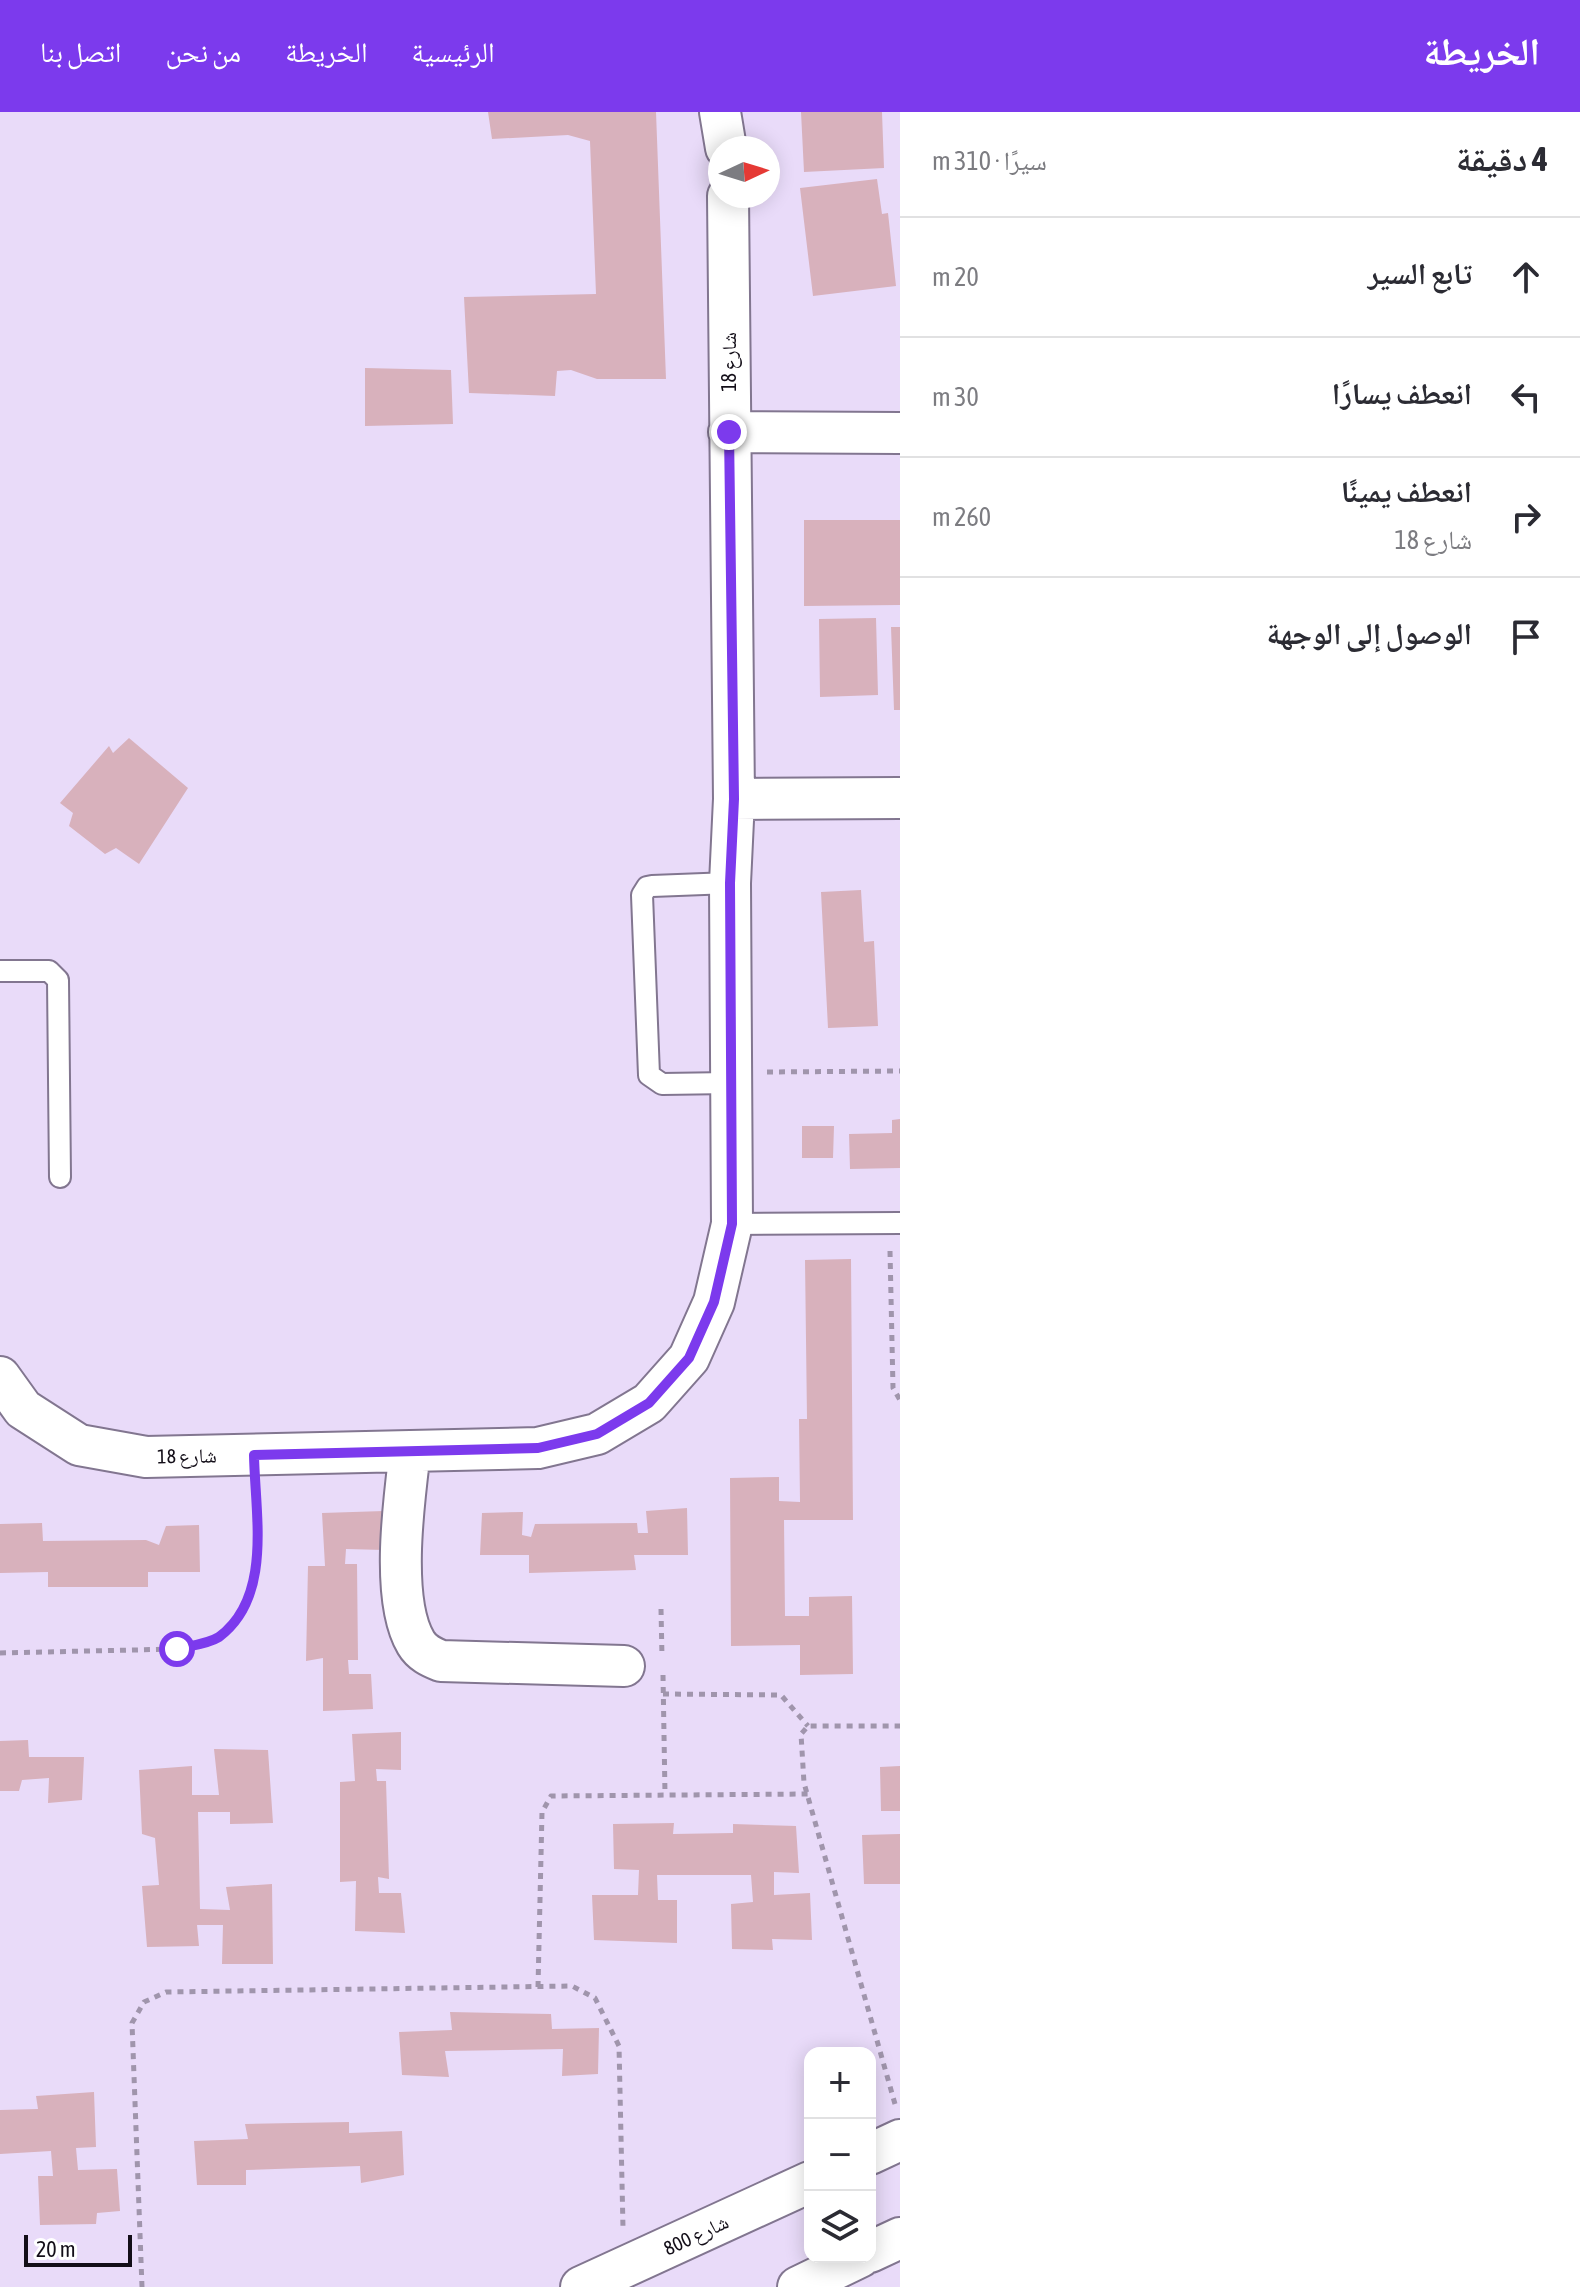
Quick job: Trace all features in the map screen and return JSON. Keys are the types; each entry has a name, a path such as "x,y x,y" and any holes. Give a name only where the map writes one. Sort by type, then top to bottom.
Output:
{"street":[{"path":"720,112 724,136"},
{"name":"شارع 18","path":"0,1377 23,1409 79,1445 146,1457 538,1448 597,1434 649,1403 689,1358 714,1302 732,1224 730,883 734,799 728,208"},
{"path":"729,432 900,433"},
{"path":"734,799 900,798"},
{"path":"410,1451 402,1513 403,1592 415,1642 425,1654 441,1661 624,1666"},
{"path":"876,2147 898,2123"},
{"name":"شارع 800","path":"581,2287 804,2185"},
{"path":"876,2249 900,2238"},
{"path":"798,2287 848,2263"}],"lane":[{"path":"730,883 652,886 647,887 642,895 649,1075 662,1084 730,1078"},
{"path":"0,971 49,971 58,980 60,1177"},
{"path":"732,1224 895,1223"}],"path":[{"path":"730,1078 900,1071"},
{"path":"895,1223 893,1388 900,1400"},
{"path":"0,1653 177,1649 217,1639 246,1609 256,1569 254,1455"},
{"path":"661,1609 665,1794"},
{"path":"663,1694 781,1695 789,1699 808,1726"},
{"path":"898,2123 808,1794 801,1734 808,1726 900,1726"},
{"path":"538,1987 544,1803 559,1794 808,1794"},
{"path":"142,2287 132,2023 144,2002 166,1992 572,1986 595,1998 619,2046 624,2269"}],"building":[{"path":"488,112 656,112 666,379 597,379 571,370 557,371 555,396 469,393 464,297 596,294 590,141 568,135 492,139"},
{"path":"801,112 882,112 884,168 804,172"},
{"path":"877,179 882,214 888,213 896,286 813,296 800,188"},
{"path":"365,368 451,370 453,424 365,426"},
{"path":"804,520 900,520 900,605 804,606"},
{"path":"876,618 878,695 820,697 819,619"},
{"path":"891,627 900,627 900,710 894,710"},
{"path":"129,738 188,788 139,864 116,848 105,854 69,826 73,813 60,803 109,746 113,753"},
{"path":"861,890 864,942 874,941 878,1026 828,1028 821,892"},
{"path":"900,1119 900,1168 850,1169 849,1134 892,1133 892,1120"},
{"path":"802,1126 834,1126 833,1158 802,1158"},
{"path":"851,1259 853,1520 784,1520 785,1616 809,1616 809,1597 852,1596 853,1674 800,1675 800,1645 731,1646 730,1478 779,1477 779,1501 800,1502 799,1419 807,1419 805,1260"},
{"path":"687,1508 688,1555 634,1555 636,1570 529,1573 529,1555 480,1555 482,1513 523,1512 522,1535 531,1537 535,1524 637,1523 638,1533 648,1533 646,1511"},
{"path":"384,1511 384,1550 346,1549 345,1564 357,1564 358,1660 348,1660 349,1674 371,1674 373,1709 323,1711 323,1658 306,1661 308,1566 325,1566 322,1513"},
{"path":"42,1523 43,1541 146,1540 159,1545 166,1526 199,1525 200,1572 148,1572 148,1587 48,1587 48,1572 0,1573 0,1524"},
{"path":"401,1732 401,1770 376,1769 377,1781 386,1781 389,1879 378,1877 379,1893 401,1893 405,1933 355,1931 356,1881 340,1882 340,1782 355,1781 352,1734"},
{"path":"28,1740 29,1757 84,1757 82,1800 48,1803 49,1778 22,1780 19,1791 0,1791 0,1741"},
{"path":"214,1749 268,1750 273,1823 230,1824 230,1812 198,1812 200,1909 230,1910 226,1887 272,1884 273,1964 222,1964 223,1925 197,1925 199,1946 147,1947 142,1886 159,1885 155,1838 142,1834 139,1770 192,1766 192,1795 219,1795"},
{"path":"900,1766 900,1811 881,1811 880,1767"},
{"path":"674,1823 673,1834 733,1833 733,1824 796,1826 799,1873 774,1872 774,1895 810,1893 812,1940 772,1939 773,1950 732,1949 731,1904 753,1902 751,1875 657,1875 658,1900 677,1900 677,1943 594,1940 592,1895 638,1895 639,1870 614,1869 613,1824"},
{"path":"900,1834 900,1884 864,1884 862,1835"},
{"path":"450,2012 551,2014 552,2029 599,2028 598,2074 562,2076 563,2049 445,2051 449,2077 402,2075 399,2032 452,2030"},
{"path":"94,2092 96,2147 76,2148 78,2170 117,2169 120,2211 97,2213 96,2224 40,2225 38,2176 53,2176 51,2151 0,2154 0,2110 38,2109 36,2096"},
{"path":"349,2122 349,2133 402,2131 404,2175 361,2183 360,2166 246,2170 246,2185 197,2185 194,2141 248,2139 245,2124"}],"route":[{"path":"177,1649 217,1639 246,1609 256,1569 254,1455 538,1448 597,1434 649,1403 689,1358 714,1302 732,1224 730,883 734,799 729,432"}]}
